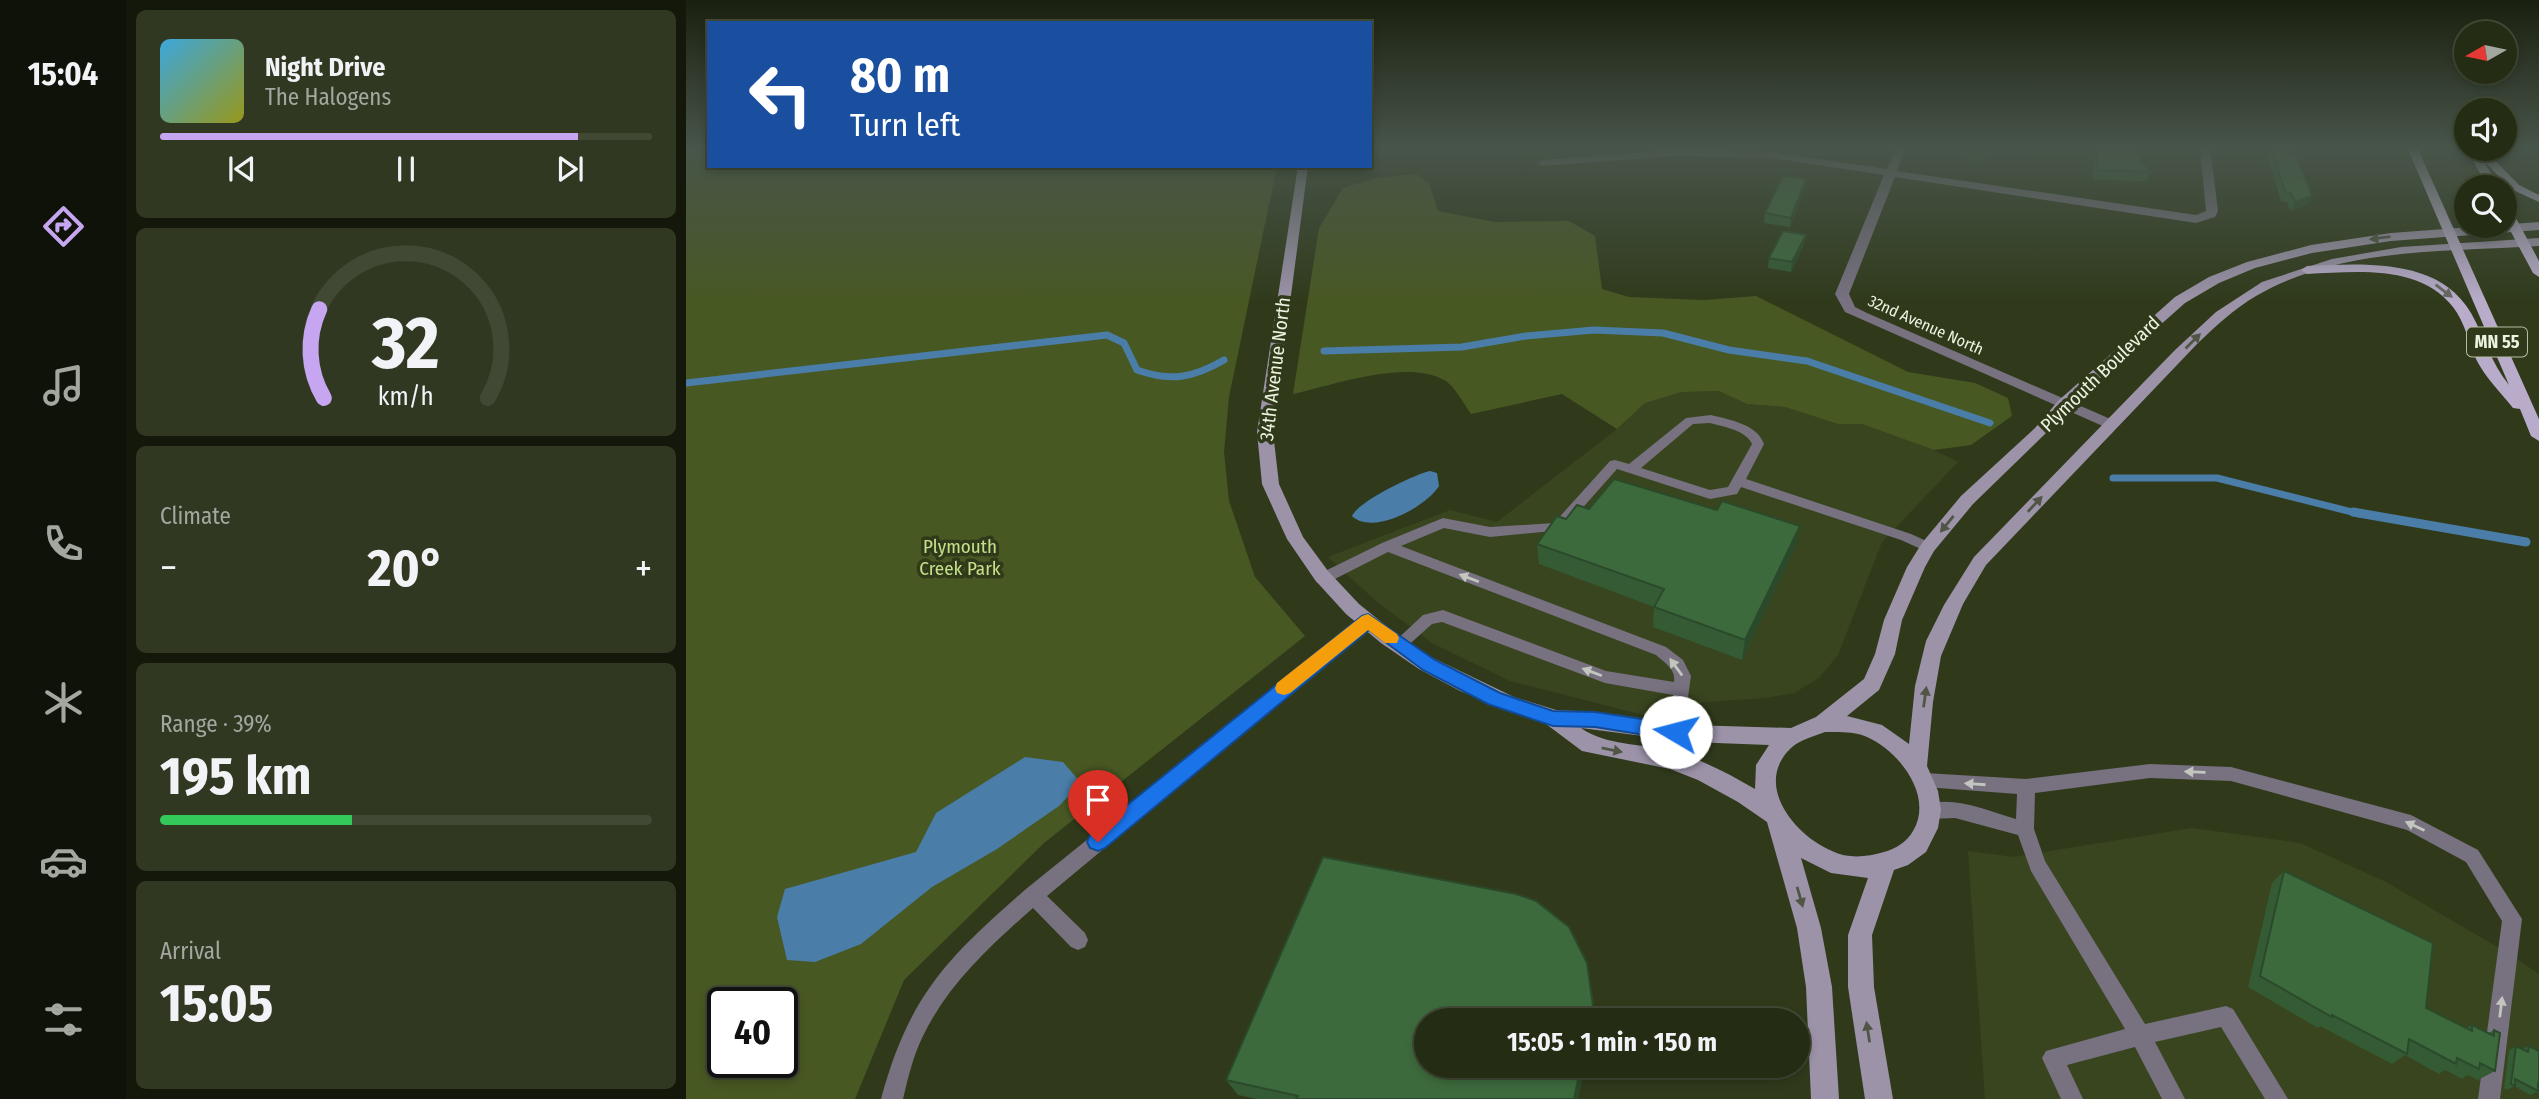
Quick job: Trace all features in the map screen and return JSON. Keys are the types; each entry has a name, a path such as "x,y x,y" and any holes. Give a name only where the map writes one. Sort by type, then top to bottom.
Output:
{"main road":[{"name":"MN 55","path":"2434,198 2536,431"},
{"path":"2517,230 2539,273"},
{"path":"2306,270 2386,270 2423,280 2447,292 2460,306 2488,367 2536,431"}],"street":[{"name":"34th Avenue North","path":"1298,198 1267,407 1265,444 1275,498 1288,528 1322,579 1342,600 1399,645 1470,688 1553,718 1588,745 1671,761 1706,773 1746,795 1777,823"},
{"name":"32nd Avenue North","path":"1881,198 1842,294 1850,309 2110,424"},
{"path":"2056,198 2185,218 2204,218 2211,215 2211,198"},
{"name":"Plymouth Boulevard","path":"2517,228 2539,226"},
{"name":"Plymouth Boulevard","path":"1823,723 1872,684 1905,589 1928,547 1967,500 2039,431 2063,404 2165,312 2214,280 2251,265 2311,249 2381,238 2454,232"},
{"path":"1777,823 1807,851 1833,863 1860,867 1885,863 1913,848 1922,837 1930,811 1921,772 1925,694 1935,643 1964,585 1980,561 2110,424 2216,318 2253,292 2306,270 2370,255 2539,242"},
{"name":"34th Avenue North","path":"1553,718 1595,719 1676,732 1753,737 1788,736"},
{"path":"1825,1099 1819,987 1809,928 1777,823 1765,793 1765,772 1772,754 1788,736 1802,728 1823,723 1849,723 1875,731 1898,745 1921,772"},
{"path":"1879,1099 1861,987 1860,935 1885,863"}],"lane":[{"path":"1322,579 1443,523 1490,533 1558,527 1615,464 1630,470 1710,495 1732,491 1758,444 1755,436 1748,431 1711,419 1690,421 1630,470"},
{"path":"1738,481 1906,537 1928,547"},
{"path":"1387,547 1661,650 1677,664 1683,676 1676,732"},
{"path":"1399,645 1428,619 1443,616 1605,677 1682,690"},
{"path":"892,1099 898,1070 911,1034 936,990 971,949 1033,895 1368,621"},
{"path":"1921,772 2026,787 2150,771 2231,774 2411,823 2472,856 2512,919 2489,1099"},
{"path":"2026,787 2025,829 2037,865 2140,1035 2174,1099"},
{"path":"1930,811 1955,810 2025,829"},
{"path":"1033,895 1078,940"},
{"path":"2072,1099 2053,1058 2226,1016 2277,1099"}],"shaded area":[{"path":"1719,391 1747,404 1785,407 1838,424 1862,424 1934,450 1958,462 1882,542 1838,655 1819,678 1794,693 1706,702 1651,717 1510,681 1432,643 1376,601 1328,557 1450,510 1497,522 1617,429 1645,403 1682,392"},
{"path":"2192,828 2300,843 2386,882 2539,974 2539,1099 1985,1099 1968,851 2014,857"}],"green space":[{"name":"Plymouth Creek Park","path":"686,198 1270,198 1229,397 1224,452 1229,501 1255,577 1305,636 1044,843 904,980 855,1099 686,1099"},
{"path":"1337,198 1434,198 1438,211 1495,222 1569,221 1595,236 1602,289 1629,297 1704,300 1756,296 1908,372 1975,383 2008,398 2012,416 1971,445 1934,450 1862,424 1838,424 1785,407 1747,404 1719,391 1682,392 1645,403 1617,429 1562,394 1471,414 1448,382 1429,374 1410,372 1370,376 1293,394 1319,228"}],"water":[{"path":"1430,471 1437,473 1439,486 1411,510 1373,523 1352,516 1375,496"},
{"path":"1025,757 1063,762 1081,783 1059,806 997,849 932,887 861,944 815,962 787,960 777,917 785,889 916,852 936,813"}],"building":[{"path":"1772,198 1799,198 1791,218 1765,213"},
{"path":"1783,231 1806,235 1792,262 1769,258"},
{"path":"1614,479 1717,510 1722,501 1800,526 1745,640 1654,607 1664,589 1537,544 1557,516 1566,519 1577,505 1589,509"},
{"path":"1323,857 1516,894 1536,901 1569,927 1587,963 1592,1008 1414,1008 1414,1078 1578,1078 1574,1099 1296,1099 1298,1096 1226,1080"},
{"path":"2284,871 2433,943 2426,1008 2472,1031 2472,1025 2494,1036 2494,1030 2500,1033 2495,1071 2480,1063 2479,1069 2457,1058 2456,1064 2409,1039 2407,1054 2332,1017 2260,976"},
{"path":"2516,1046 2528,1052 2529,1046 2539,1051 2538,1091 2515,1079 2515,1086 2511,1084"}],"waterway":[{"path":"1324,351 1462,347 1526,336 1594,330 1663,333 1729,350 1807,361 1990,423"},
{"path":"686,383 1107,335 1124,343 1137,370 1149,374 1182,376 1202,371 1224,360"},
{"path":"2113,478 2217,478 2360,514"},
{"path":"2353,512 2526,542"}],"slow traffic":[{"path":"1284,688 1368,621 1391,638"}],"route":[{"path":"1098,842 1368,621 1429,665 1494,698 1553,718 1595,719 1676,732"}]}
